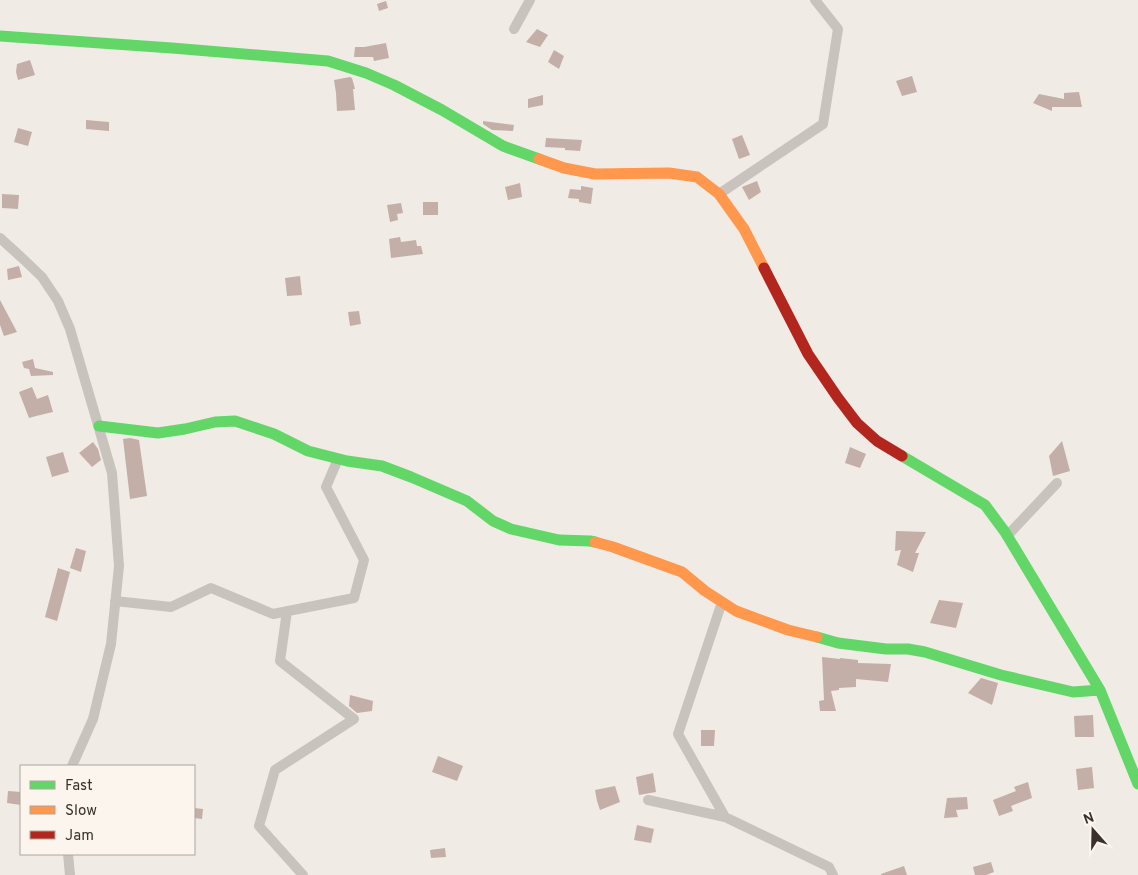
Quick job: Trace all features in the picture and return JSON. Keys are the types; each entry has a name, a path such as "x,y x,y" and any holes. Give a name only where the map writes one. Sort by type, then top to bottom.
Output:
{"street":[{"path":"514,29 530,0"},
{"path":"719,194 824,124 838,29 815,0"},
{"path":"0,36 328,61 373,76 442,110 503,146 564,168 595,174 668,173 697,177 719,194 744,229 808,354 857,424 877,441 985,505 1007,536 1100,690 1138,784"},
{"path":"0,238 42,277 58,301 70,329 112,473 119,566 111,644 93,719 72,765"},
{"path":"99,426 158,432 215,422 235,421 274,434 308,452 382,466 411,477 467,501 494,521 511,529 559,540 590,541 682,572 736,611 788,630 838,643 886,650 908,649 924,652 1001,675 1073,692 1100,690"},
{"path":"116,601 171,607 211,588 273,614 354,598 364,560 326,488 338,459"},
{"path":"1007,536 1057,483"},
{"path":"722,602 678,734 725,817"},
{"path":"287,611 280,661 354,720 275,770 259,826 303,875"},
{"path":"648,800 725,817 829,866 834,875"},
{"path":"68,855 70,875"}],"building":[{"path":"386,1 388,8 379,11 377,4"},
{"path":"537,29 548,35 540,47 526,42"},
{"path":"386,43 389,58 374,61 373,57 354,57 355,47"},
{"path":"554,50 564,56 559,69 548,62"},
{"path":"30,60 35,75 18,80 17,64"},
{"path":"912,76 917,92 902,96 896,81"},
{"path":"350,77 355,89 353,89 355,110 337,111 334,80"},
{"path":"1079,92 1082,107 1052,107 1052,111 1033,103 1039,94 1064,99 1064,93"},
{"path":"543,95 543,105 528,108 528,99"},
{"path":"86,120 109,122 109,131 86,129"},
{"path":"483,121 514,125 513,131 492,130 483,124"},
{"path":"18,128 32,132 28,146 14,142"},
{"path":"742,135 750,155 739,159 732,139"},
{"path":"546,138 582,140 580,151 545,147"},
{"path":"757,181 761,192 749,200 742,187"},
{"path":"520,183 522,197 508,200 505,187"},
{"path":"581,186 593,188 591,204 579,202 579,199 568,198 570,189 581,190"},
{"path":"2,194 19,195 18,209 2,208"},
{"path":"423,202 438,202 438,215 423,215"},
{"path":"401,203 403,213 397,214 398,220 390,222 387,205"},
{"path":"400,237 401,242 416,240 417,246 421,246 423,254 391,258 389,239"},
{"path":"19,266 22,277 8,280 7,269"},
{"path":"300,276 302,295 287,296 285,278"},
{"path":"0,300 17,332 4,336 0,325"},
{"path":"359,311 361,324 350,326 348,312"},
{"path":"33,359 35,368 53,372 53,375 31,376 29,369 24,368 22,362"},
{"path":"32,387 37,399 48,395 53,412 29,418 19,392"},
{"path":"123,439 139,440 147,496 130,499"},
{"path":"1062,441 1070,471 1053,476 1049,456"},
{"path":"93,442 98,449 101,460 92,467 79,453"},
{"path":"850,447 866,454 860,468 845,463"},
{"path":"63,452 69,472 52,477 46,457"},
{"path":"896,531 926,532 915,553 919,553 913,572 897,565 901,550 895,551"},
{"path":"76,548 86,551 81,572 70,568"},
{"path":"58,568 70,572 57,621 45,617"},
{"path":"939,600 963,603 956,628 930,623"},
{"path":"822,657 858,660 858,663 891,664 888,682 856,679 856,687 839,688 839,690 831,691 836,711 820,711 819,701 824,700"},
{"path":"981,678 998,683 992,705 968,693"},
{"path":"350,695 373,701 372,711 357,713 349,706"},
{"path":"1093,715 1094,737 1075,737 1074,716"},
{"path":"701,730 715,730 714,746 701,746"},
{"path":"438,756 463,766 457,781 432,772"},
{"path":"1092,767 1094,788 1078,790 1076,769"},
{"path":"653,773 656,792 639,795 636,777"},
{"path":"1028,782 1032,798 1011,806 1013,811 999,816 993,800 1016,791 1014,787"},
{"path":"615,786 620,802 600,810 595,790"},
{"path":"8,791 20,792 20,805 7,803"},
{"path":"967,797 968,809 956,810 958,817 944,818 947,798"},
{"path":"195,808 203,809 202,819 195,818"},
{"path":"637,825 654,829 651,843 634,840"},
{"path":"445,848 446,857 431,858 430,850"},
{"path":"991,862 994,872 986,875 975,875 973,867"},
{"path":"904,866 907,875 881,875 881,874"}],"traffic: fast":[{"path":"0,36 328,61 366,73 394,85 442,110 503,146 539,159"},
{"path":"99,426 158,433 215,422 235,421 274,434 308,451 347,461 382,466 411,477 467,501 493,521 511,529 559,540 595,542"},
{"path":"902,456 985,505 1005,532 1100,690 1138,784"},
{"path":"817,637 838,643 925,652 1001,675 1073,692 1100,690"}],"traffic: slow":[{"path":"539,159 564,168 595,174 669,173 697,177 719,194 744,229 764,268"},
{"path":"595,542 682,572 705,591 736,611 788,630 817,637"}],"traffic: jam":[{"path":"764,268 808,354 838,398 857,423 877,441 902,456"}]}
